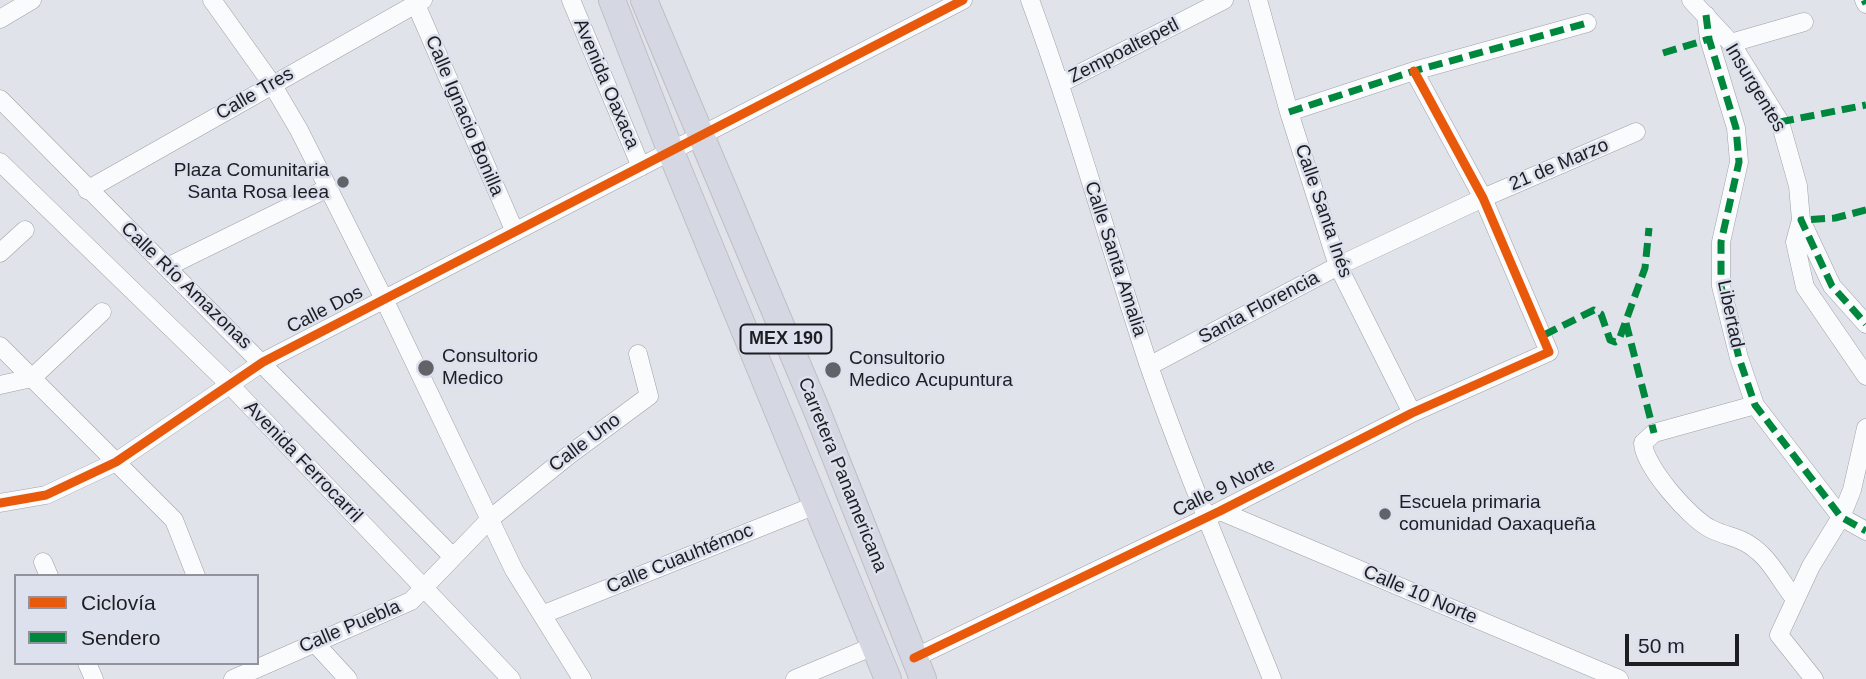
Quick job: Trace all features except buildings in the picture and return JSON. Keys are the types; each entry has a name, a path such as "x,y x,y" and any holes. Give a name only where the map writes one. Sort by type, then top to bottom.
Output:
{"highway":[{"name":"Carretera Panamericana","path":"612,0 671,152 888,679"},
{"name":"Carretera Panamericana","path":"644,0 817,411 919,668"}],"street":[{"path":"0,19 32,0"},
{"path":"212,0 272,84 384,299 514,570 544,614 582,679"},
{"name":"Avenida Oaxaca","path":"571,0 641,167"},
{"name":"Calle Dos","path":"0,503 46,495 116,462 263,362 701,137 935,6 963,0"},
{"name":"Calle Santa Amalia","path":"1030,0 1061,83 1074,134 1149,366 1213,513 1272,679"},
{"name":"Zempoaltepetl","path":"1061,83 1224,0"},
{"name":"Calle Santa Inés","path":"1258,0 1289,112 1338,266 1412,413"},
{"name":"Insurgentes","path":"1691,0 1731,43 1780,122 1792,158 1801,220 1795,242 1805,287 1866,376"},
{"name":"Calle Tres","path":"87,190 418,1"},
{"name":"Calle Ignacio Bonilla","path":"418,1 514,232"},
{"name":"Libertad","path":"1706,15 1709,39 1736,128 1739,162 1721,242 1721,286 1739,358 1755,405 1841,517 1866,531"},
{"path":"1731,43 1804,22"},
{"path":"1289,112 1414,71 1587,23"},
{"path":"1414,71 1483,198"},
{"name":"Calle Río Amazonas","path":"0,99 87,190 263,362 452,556"},
{"name":"21 de Marzo","path":"1483,198 1636,132"},
{"name":"Avenida Ferrocarril","path":"0,162 229,384 511,679"},
{"path":"167,267 328,188"},
{"name":"Santa Florencia","path":"1149,366 1338,266 1483,198"},
{"name":"Calle 9 Norte","path":"919,668 1213,513 1412,413 1549,352 1483,198"},
{"path":"1801,220 1832,286 1866,324"},
{"path":"0,253 25,230"},
{"path":"0,385 32,378 102,312"},
{"path":"0,346 174,520 196,574"},
{"name":"Calle Uno","path":"490,519 649,396 638,354"},
{"path":"1755,405 1654,433 1643,443 1644,455 1684,507 1711,529 1736,536 1763,556 1795,600"},
{"path":"1814,679 1779,635 1811,566 1841,517 1852,489 1866,428"},
{"name":"Calle Cuauhtémoc","path":"544,614 816,505"},
{"name":"Calle 10 Norte","path":"1213,513 1619,679"},
{"path":"452,556 490,519"},
{"name":"Calle Puebla","path":"259,663 411,601 452,556"},
{"path":"314,642 348,679"},
{"path":"795,679 874,646"},
{"name":"Calle Puebla","path":"234,673 255,665"}],"marked path":[{"path":"1864,0 1866,4"},
{"path":"1706,15 1709,39 1736,128 1739,162 1721,242 1721,286 1739,358 1755,405 1841,517 1866,531"},
{"path":"1289,112 1414,71 1587,23"},
{"path":"1663,53 1709,39"},
{"path":"1780,122 1866,105"},
{"path":"1866,210 1835,218 1801,220 1832,286 1866,324"},
{"path":"1544,335 1594,310 1601,314 1610,340 1619,340 1645,268 1649,228"},
{"path":"1626,323 1654,433"}],"cycle path":[{"path":"0,503 46,495 116,462 263,362 963,0"},
{"path":"914,658 1220,511 1412,413 1549,352 1483,198 1414,71"}],"place":[{"name":"Plaza Comunitaria Santa Rosa Ieea","path":"343,182"},
{"name":"Consultorio Medico","path":"426,368"},
{"name":"Consultorio Medico Acupuntura","path":"833,370"},
{"name":"Escuela primaria comunidad Oaxaqueña","path":"1385,514"}]}
